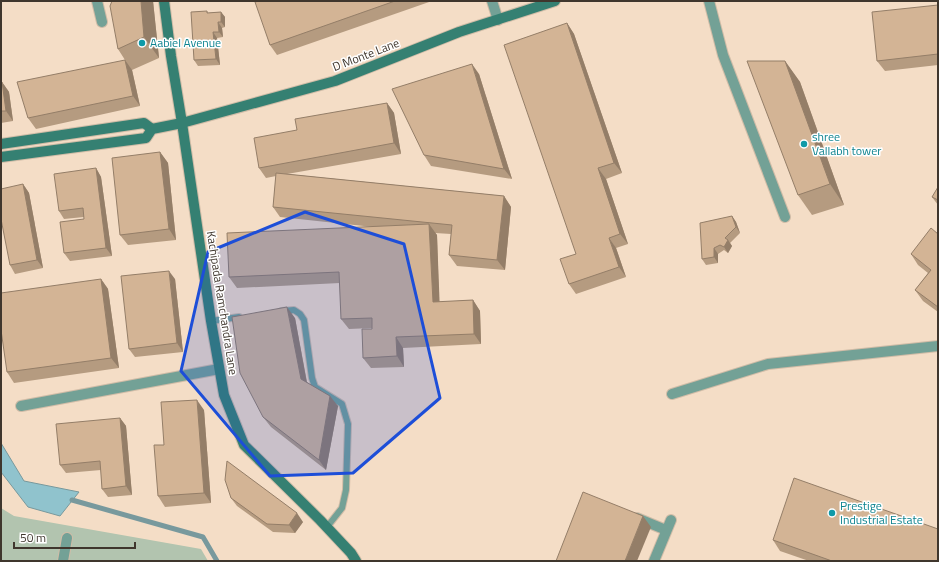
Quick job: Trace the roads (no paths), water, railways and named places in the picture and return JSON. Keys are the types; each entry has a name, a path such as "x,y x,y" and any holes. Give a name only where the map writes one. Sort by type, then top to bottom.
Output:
{"street":[{"path":"97,1 102,22"},
{"name":"Kachipada Ramchandra Lane","path":"164,1 211,322 224,395 244,445 327,527 351,553 356,561"},
{"path":"492,1 498,20"},
{"name":"D Monte Lane","path":"152,129 182,123 335,81 459,32 555,1"},
{"path":"709,1 723,55 785,217"},
{"path":"1,144 144,122 152,129 146,138 1,157"},
{"path":"672,394 768,364 938,346"},
{"path":"21,406 219,369"},
{"path":"628,515 666,530"},
{"path":"654,561 671,520"},
{"path":"63,561 67,538"}],"lane":[{"path":"278,312 294,310 300,314 304,320 312,378 315,387 342,404 348,424 346,490 342,508 327,527"},
{"path":"211,322 247,316"}],"water":[{"path":"1,443 24,481 79,492 60,516 28,507 1,472"}],"waterway":[{"path":"72,500 203,537 217,561"}],"place":[{"name":"Aabiel Avenue","path":"142,43"},
{"name":"shree Vallabh tower","path":"804,144"},
{"name":"Prestige Industrial Estate","path":"832,513"}]}
